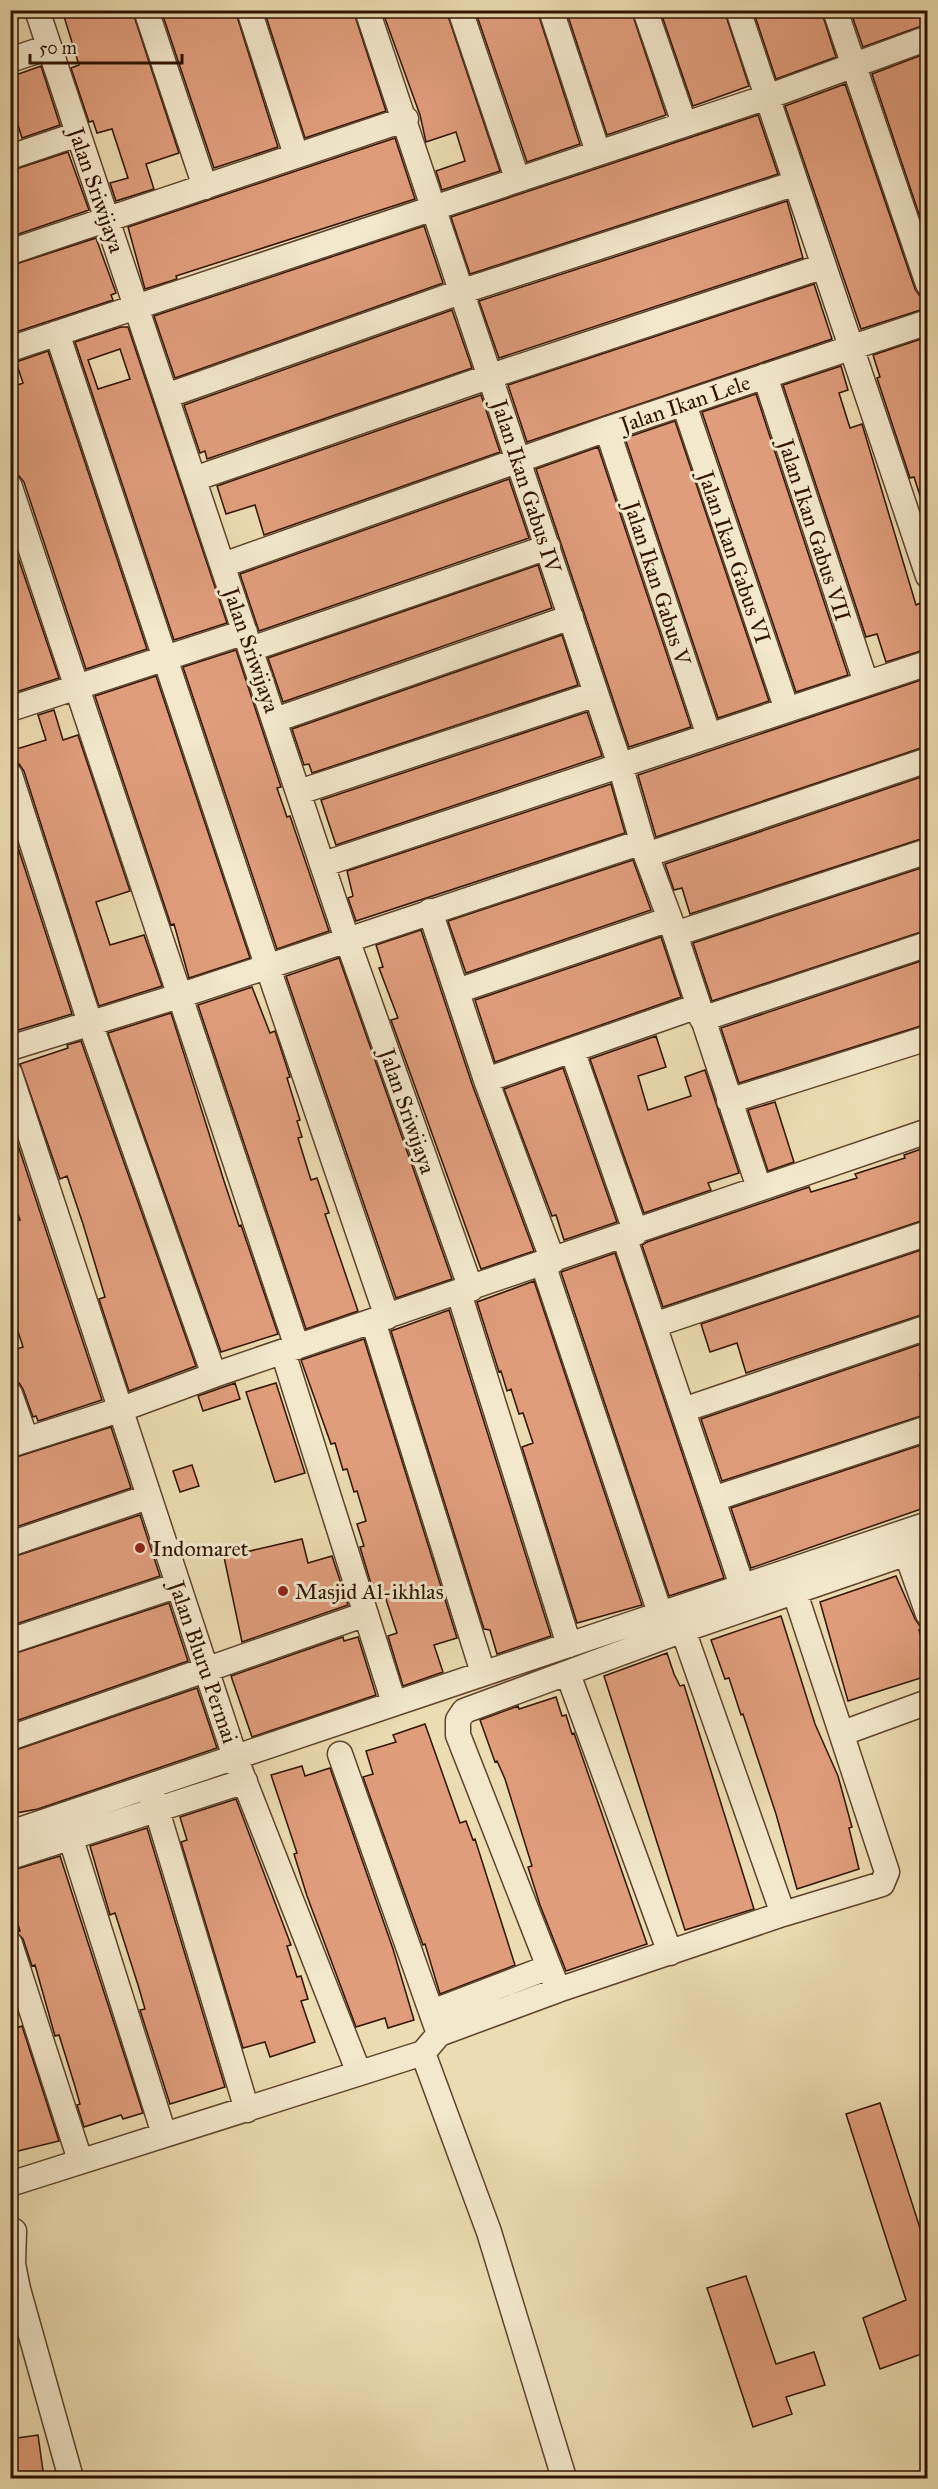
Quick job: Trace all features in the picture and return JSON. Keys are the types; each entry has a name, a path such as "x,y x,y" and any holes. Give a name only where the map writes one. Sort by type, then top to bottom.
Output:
{"street":[{"name":"Jalan Sriwijaya","path":"37,10 465,1291 568,1645"},
{"path":"146,10 205,187"},
{"path":"249,10 296,155"},
{"name":"Jalan Ikan Gabus IV","path":"368,10 620,765 644,848 673,927 759,1188"},
{"path":"460,10 517,178"},
{"path":"551,10 598,152"},
{"path":"645,10 684,123"},
{"path":"738,10 927,576"},
{"path":"835,10 927,284"},
{"path":"10,349 517,178 767,97 927,38"},
{"path":"10,60 49,47"},
{"path":"10,252 406,119"},
{"path":"10,157 78,134"},
{"path":"166,396 463,291 796,183"},
{"path":"194,479 491,376 824,266"},
{"name":"Jalan Ikan Lele","path":"223,566 607,429 927,322"},
{"path":"57,333 267,965 380,1319 483,1673"},
{"name":"Jalan Ikan Gabus VII","path":"765,376 866,683"},
{"name":"Jalan Ikan Gabus VI","path":"684,404 787,710"},
{"name":"Jalan Ikan Gabus V","path":"607,429 709,736"},
{"path":"10,487 179,996 290,1350 394,1703"},
{"path":"10,709 164,658 248,640 548,547"},
{"path":"275,720 571,617"},
{"path":"324,864 927,663"},
{"path":"299,792 596,694"},
{"path":"10,1048 179,996 430,911 644,848 927,760"},
{"path":"10,775 90,1023 214,1375"},
{"path":"457,991 927,851"},
{"path":"430,911 548,1263 660,1613"},
{"path":"486,1080 572,1050 927,944"},
{"path":"729,1101 927,1038"},
{"path":"572,1050 630,1234 654,1325 742,1586"},
{"name":"Jalan Bluru Permai","path":"10,1074 122,1409 177,1585 236,1757 359,2073"},
{"path":"10,1394 18,1442 122,1409 214,1375 548,1263 927,1131"},
{"path":"654,1325 927,1233"},
{"path":"683,1410 927,1327"},
{"path":"713,1499 927,1428"},
{"path":"10,1544 148,1497"},
{"path":"10,1857 66,1828 152,1798 236,1757 927,1524"},
{"path":"558,1990 458,1735 458,1720 464,1711 683,1630 917,1549 927,1614"},
{"path":"10,1641 177,1585"},
{"path":"435,2023 558,1990 783,1914 882,1884 887,1872 795,1593"},
{"path":"10,1738 366,1614"},
{"path":"683,1630 783,1914"},
{"path":"567,1674 670,1953"},
{"path":"843,1733 927,1702"},
{"path":"340,1754 435,2023 423,2053 489,2232 564,2478"},
{"path":"152,1798 245,1780"},
{"path":"152,1798 247,2110"},
{"path":"10,1833 66,1828"},
{"path":"66,1828 164,2134"},
{"path":"10,1944 80,2160"},
{"path":"435,2023 549,1967"},
{"path":"10,2184 423,2053"},
{"path":"14,2231 13,2264 18,2289 71,2478"}],"building":[{"path":"62,10 132,10 179,153 146,164 154,189 116,201 110,183 128,178 112,129 97,133 93,121 89,122 71,68 79,65"},
{"path":"161,10 235,10 278,147 214,168"},
{"path":"264,10 353,10 386,111 305,138"},
{"path":"382,10 446,10 500,171 442,190 436,171 465,161 456,132 426,142 420,115"},
{"path":"475,10 537,10 580,144 527,162"},
{"path":"566,10 589,10 591,14 607,10 631,10 666,115 607,135"},
{"path":"660,10 724,10 749,86 693,106"},
{"path":"753,10 821,10 836,57 776,79"},
{"path":"850,10 922,10 927,24 863,47"},
{"path":"927,53 927,133 921,136 927,157 927,238 872,74"},
{"path":"41,66 60,125 22,138 10,100 10,77"},
{"path":"845,84 915,289 919,295 927,298 927,308 861,329 785,106"},
{"path":"758,115 778,174 470,274 451,217"},
{"path":"395,138 415,199 176,276 177,279 145,289 128,227"},
{"path":"68,152 89,210 10,237 10,171"},
{"path":"787,201 803,258 499,358 479,301"},
{"path":"424,226 443,283 175,378 154,316"},
{"path":"96,238 116,293 111,295 113,300 10,334 10,266"},
{"path":"814,284 832,339 527,442 508,385"},
{"path":"452,310 472,368 207,459 205,451 200,453 184,405"},
{"path":"121,327 128,327 227,623 174,640 75,342","holes":["120,349 130,379 98,389 88,360"]},
{"path":"927,337 927,508 924,508 914,477 910,478 877,378 880,377 873,355"},
{"path":"48,351 147,649 86,669 24,482 19,476 10,473 10,388 23,383 16,362"},
{"path":"841,366 848,390 839,393 850,428 862,424 916,605 920,603 927,625 927,649 886,662 877,634 866,637 783,385"},
{"path":"756,394 848,675 796,692 702,412"},
{"path":"481,395 500,452 264,535 255,505 226,514 217,486"},
{"path":"675,421 769,701 718,718 625,438"},
{"path":"598,447 691,727 629,747 536,469"},
{"path":"509,479 529,538 259,631 240,574"},
{"path":"10,534 59,678 10,694"},
{"path":"538,565 552,608 283,702 268,658"},
{"path":"562,635 578,685 312,773 309,764 304,765 292,729"},
{"path":"236,650 281,787 277,788 287,817 290,816 329,931 277,949 183,667"},
{"path":"156,676 250,958 189,978 174,924 171,925 95,696"},
{"path":"927,678 927,746 656,837 638,775"},
{"path":"54,710 63,740 78,735 130,891 96,902 110,945 144,935 162,986 99,1006 24,771 19,764 10,761 10,751 46,740 38,715"},
{"path":"587,712 602,756 336,845 321,800"},
{"path":"927,775 927,837 690,914 682,888 674,890 665,864"},
{"path":"611,784 625,833 356,921 348,898 353,896 347,871"},
{"path":"10,823 72,1014 15,1031 10,1017"},
{"path":"633,860 651,910 466,973 448,921"},
{"path":"927,866 927,930 712,1001 693,943"},
{"path":"421,930 472,1084 534,1251 481,1269 391,1020 398,1018 379,968 383,967 376,945"},
{"path":"661,937 681,997 495,1062 475,1000"},
{"path":"339,958 452,1279 396,1298 286,976"},
{"path":"927,959 927,1024 739,1083 721,1028"},
{"path":"252,987 270,1033 275,1031 290,1077 287,1078 300,1120 297,1121 302,1137 298,1138 311,1180 317,1178 329,1213 325,1214 358,1311 306,1329 198,1005"},
{"path":"171,1013 239,1226 241,1225 278,1334 221,1352 108,1033"},
{"path":"656,1036 666,1067 638,1076 648,1110 691,1096 685,1077 705,1070 739,1173 708,1183 711,1190 644,1213 590,1059"},
{"path":"81,1041 196,1366 129,1391 99,1299 105,1297 67,1176 60,1179 20,1064 68,1048 67,1045"},
{"path":"563,1068 617,1222 564,1240 556,1215 552,1216 504,1089"},
{"path":"775,1102 794,1162 768,1171 748,1110"},
{"path":"10,1121 102,1400 38,1421 36,1416 33,1417 19,1383 10,1380 10,1351 23,1347 10,1307 10,1223 20,1220 10,1192"},
{"path":"927,1147 927,1219 663,1307 642,1245 809,1187 811,1192 857,1178 855,1174 905,1158 904,1155"},
{"path":"927,1248 927,1313 746,1373 737,1343 710,1352 701,1324"},
{"path":"615,1253 724,1578 669,1596 561,1272"},
{"path":"534,1281 642,1605 577,1623 522,1447 533,1443 523,1413 519,1414 511,1389 507,1391 501,1371 499,1372 477,1302"},
{"path":"449,1310 551,1636 497,1654 490,1630 484,1629 391,1331"},
{"path":"364,1339 457,1638 434,1645 443,1672 403,1686 388,1636 397,1633 381,1584 372,1587 360,1547 364,1546 357,1524 366,1521 357,1491 354,1492 347,1469 343,1470 335,1443 331,1444 301,1360"},
{"path":"927,1342 927,1372 920,1375 927,1402 927,1414 722,1481 701,1419"},
{"path":"235,1383 240,1399 203,1411 198,1396"},
{"path":"276,1383 305,1473 275,1482 246,1392"},
{"path":"111,1427 131,1488 10,1529 10,1459"},
{"path":"927,1443 927,1507 751,1568 731,1508"},
{"path":"192,1465 199,1486 180,1492 173,1471"},
{"path":"140,1515 160,1576 10,1626 10,1558"},
{"path":"302,1539 308,1563 332,1556 348,1605 242,1642 224,1557"},
{"path":"896,1576 915,1619 919,1625 927,1628 919,1630 925,1648 922,1649 927,1676 848,1701 820,1602"},
{"path":"169,1603 188,1661 10,1723 10,1655"},
{"path":"781,1616 815,1724 838,1776 852,1827 849,1828 859,1869 797,1889 776,1814 743,1714 741,1715 729,1678 725,1679 711,1640"},
{"path":"343,1637 344,1641 358,1637 376,1695 252,1737 231,1676"},
{"path":"667,1653 680,1686 684,1685 754,1909 685,1930 604,1676"},
{"path":"197,1688 217,1748 38,1809 10,1814 10,1752"},
{"path":"556,1697 562,1716 566,1715 572,1734 574,1733 647,1944 566,1971 540,1905 528,1867 532,1866 505,1779 497,1761 495,1762 480,1720 518,1706 519,1709"},
{"path":"425,1724 460,1823 466,1821 473,1840 475,1839 515,1965 440,1994 425,1944 423,1945 363,1777 373,1774 366,1751 396,1742 393,1735"},
{"path":"302,1766 305,1776 330,1768 393,1949 414,2020 388,2028 385,2018 356,2027 307,1896 294,1854 297,1853 271,1775"},
{"path":"236,1799 291,1945 287,1946 297,1977 301,1976 308,1999 301,2001 315,2042 270,2057 265,2042 243,2048 181,1842 187,1840 180,1817"},
{"path":"147,1828 225,2087 170,2104 140,2010 145,2009 138,1985 115,1913 110,1915 90,1846"},
{"path":"60,1856 143,2113 123,2119 121,2115 84,2127 77,2105 80,2104 59,2035 55,2036 35,1965 32,1966 23,1939 16,1932 20,1931 10,1900 10,1871"},
{"path":"22,2026 59,2141 10,2153 10,2030"},
{"path":"880,2103 927,2250 927,2352 880,2369 863,2318 906,2300 846,2114"},
{"path":"746,2276 776,2364 814,2352 825,2385 786,2397 792,2414 753,2427 707,2288"},
{"path":"38,2435 44,2478 16,2478 14,2468 10,2469 10,2439"}],"place":[{"name":"Indomaret","path":"140,1548"},
{"name":"Masjid Al-ikhlas","path":"283,1591"}]}
